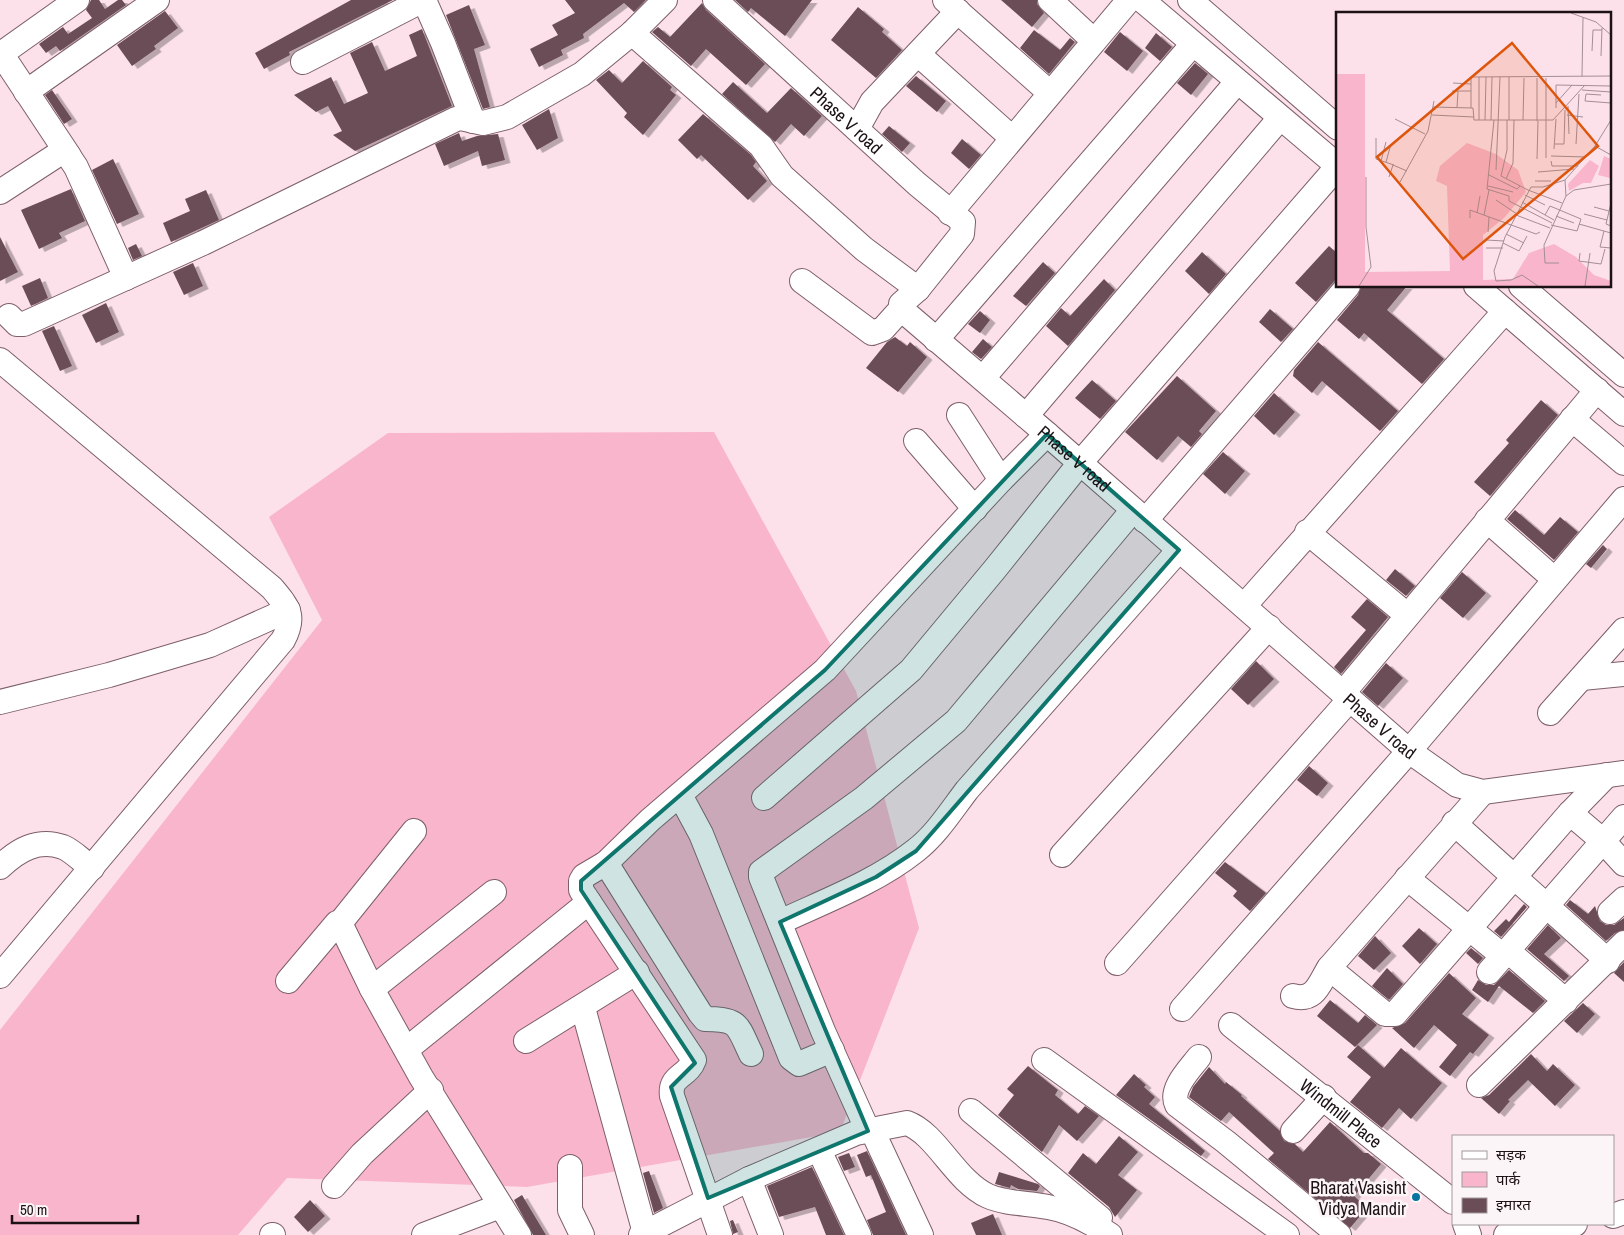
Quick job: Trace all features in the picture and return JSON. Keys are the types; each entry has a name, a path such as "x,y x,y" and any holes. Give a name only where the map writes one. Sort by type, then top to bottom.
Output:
{"street":[{"path":"77,0 1,53 76,167 126,278"},
{"path":"26,92 157,0"},
{"path":"303,62 423,0 443,43 473,121"},
{"path":"9,316 17,324 24,324 126,278 456,119 488,122 507,117 582,74 632,33 665,0"},
{"name":"Phase V road","path":"715,0 950,213 963,222 962,234 918,289 901,304 901,309 1269,627 1408,751 1457,785 1483,792 1616,774"},
{"path":"1050,0 1094,41"},
{"path":"950,213 1129,0"},
{"path":"1142,0 1336,164"},
{"path":"1190,0 1336,126"},
{"path":"857,129 872,102 918,54 951,6 1050,93"},
{"path":"632,33 761,146 782,176 864,249 918,289"},
{"path":"936,340 1193,44"},
{"path":"918,54 1012,138"},
{"path":"983,378 1237,82"},
{"path":"1026,416 1280,118"},
{"path":"0,192 60,154 69,156"},
{"path":"764,798 911,670 1080,463 1336,168"},
{"path":"802,280 872,333 883,329 901,309"},
{"path":"921,1235 832,1050 761,877 763,869 864,798 956,721 1346,288"},
{"path":"1478,288 1624,414"},
{"path":"1523,288 1624,375"},
{"path":"1244,606 1307,532 1505,311"},
{"path":"0,360 272,588 288,610 290,626 283,640 0,976"},
{"path":"1117,963 1347,696 1407,615 1597,390"},
{"path":"959,415 1001,480"},
{"path":"1572,419 1624,462"},
{"path":"720,1235 671,1087 676,1079 692,1066 694,1060 581,890 581,881 584,876 606,863 650,820 825,670 1001,480 1047,434"},
{"path":"916,441 974,509"},
{"path":"1182,1009 1408,751 1624,499"},
{"path":"1487,520 1554,579"},
{"path":"1307,532 1407,615"},
{"path":"780,922 876,877 916,851 939,828 967,790 1179,550"},
{"path":"0,702 109,675 210,644 288,610"},
{"path":"1062,855 1269,627"},
{"path":"1550,713 1624,630"},
{"path":"1582,678 1624,674"},
{"path":"1329,968 1386,1014 1392,1015 1398,1012 1514,877 1541,832 1570,813 1616,774"},
{"path":"1293,996 1305,998 1311,996 1329,968 1483,792"},
{"path":"680,795 701,834 790,1058 798,1064 832,1050"},
{"path":"1570,813 1603,841 1624,864"},
{"path":"1500,960 1624,817"},
{"path":"1454,823 1608,961"},
{"path":"288,981 336,923 340,923 414,831"},
{"path":"0,867 14,853 39,843 64,848 92,868"},
{"path":"606,863 705,1019 726,1019 735,1023 745,1056 782,1040"},
{"path":"1407,878 1469,928 1500,960 1566,1001"},
{"path":"372,989 494,892"},
{"path":"407,1048 589,902"},
{"path":"340,923 372,989 519,1235"},
{"path":"1479,1085 1608,961 1624,943"},
{"path":"526,1041 583,1008 637,972"},
{"path":"583,1008 643,1234 708,1198 856,1133 907,1123 914,1126 972,1186 988,1196 1051,1207 1072,1214 1110,1235"},
{"name":"Windmill Place","path":"1231,1025 1324,1097 1452,1201"},
{"path":"1199,1057 1176,1088 1174,1100 1177,1105 1339,1235"},
{"path":"1044,1060 1287,1235"},
{"path":"334,1186 362,1154 431,1090"},
{"path":"1294,1131 1324,1097"},
{"path":"971,1111 1120,1235"},
{"path":"819,1150 859,1235"},
{"path":"570,1167 570,1210 582,1235"},
{"path":"749,1179 771,1235"},
{"path":"427,1234 500,1206"},
{"path":"1506,1235 1569,1225"}],"highlighted area":[{"path":"1047,434 1179,550 916,851 876,877 780,922 868,1131 708,1198 671,1087 695,1063 581,890 581,881 825,670"}],"green space":[{"path":"714,432 856,691 919,928 840,1132 527,1187 287,1178 238,1235 0,1235 0,1030 322,620 269,517 388,433"}],"building":[{"path":"91,0 99,0 105,9 118,0 122,0 126,5 60,51 56,46 46,53 39,44 63,27 68,34 92,18 86,10"},
{"path":"351,0 393,0 289,52 290,55 264,69 255,53"},
{"path":"565,0 646,0 634,12 624,3 583,34 584,38 561,50 563,55 539,67 530,49 558,35 552,25 575,13"},
{"path":"735,0 812,0 785,36 751,8 748,12"},
{"path":"1001,0 1037,0 1037,4 1044,13 1032,27"},
{"path":"702,3 706,10 765,64 746,85 706,49 691,66 652,32 658,27 670,37"},
{"path":"469,5 485,45 474,49 490,107 483,109 446,15"},
{"path":"858,7 884,29 882,32 902,50 876,78 831,40"},
{"path":"165,11 178,28 154,46 156,49 132,66 117,45"},
{"path":"422,29 452,106 355,151 333,135 342,131 328,106 316,112 294,95 331,77 344,104 368,93 350,53 372,42 385,71 417,56 409,35"},
{"path":"1034,30 1060,50 1070,38 1075,42 1049,74 1020,48"},
{"path":"1120,32 1143,51 1127,71 1104,52"},
{"path":"1156,33 1172,47 1160,61 1145,48"},
{"path":"643,61 672,87 670,90 676,95 643,135 624,117 627,113 596,80 609,70 622,83"},
{"path":"1195,63 1208,74 1191,95 1177,83"},
{"path":"916,76 946,101 937,112 906,86"},
{"path":"733,82 767,113 791,88 822,116 804,136 791,124 775,142 722,94"},
{"path":"52,90 72,119 64,124 45,95"},
{"path":"549,109 558,138 537,150 522,125"},
{"path":"703,114 751,155 756,162 753,166 767,181 748,200 701,155 697,159 678,140"},
{"path":"889,126 910,143 902,152 882,134"},
{"path":"459,133 462,141 477,136 498,134 505,160 482,166 478,151 444,166 435,144"},
{"path":"962,139 981,155 969,169 951,153"},
{"path":"113,159 139,214 117,224 92,170"},
{"path":"71,189 85,221 59,233 62,238 39,249 21,210"},
{"path":"206,190 219,220 171,242 163,223 190,211 185,199"},
{"path":"0,237 18,272 0,281"},
{"path":"136,244 142,256 133,260 128,248"},
{"path":"1329,246 1336,252 1336,279 1316,302 1295,283"},
{"path":"1202,252 1226,274 1209,294 1185,271"},
{"path":"1043,262 1055,273 1026,306 1013,296"},
{"path":"193,263 203,286 184,295 173,272"},
{"path":"40,278 48,298 31,306 22,286"},
{"path":"1104,279 1115,290 1068,346 1046,326 1061,308 1070,316"},
{"path":"1360,288 1405,288 1387,310 1444,359 1422,384 1364,333 1359,339 1337,320 1358,295"},
{"path":"106,303 119,332 96,343 82,315"},
{"path":"1270,309 1293,329 1281,342 1259,322"},
{"path":"980,311 990,320 980,333 968,324"},
{"path":"54,326 72,366 60,371 42,331"},
{"path":"895,337 907,346 910,342 927,357 898,392 866,368 887,342"},
{"path":"983,339 992,347 981,359 972,352"},
{"path":"1318,342 1398,411 1380,431 1322,381 1312,393 1293,376 1294,370"},
{"path":"1177,376 1216,411 1199,431 1202,434 1191,447 1178,436 1157,460 1125,432"},
{"path":"1092,380 1116,401 1100,419 1075,398"},
{"path":"1274,393 1295,412 1274,435 1254,416"},
{"path":"1541,400 1558,415 1490,496 1474,482 1509,443 1506,440"},
{"path":"1223,452 1245,471 1225,494 1203,474"},
{"path":"1515,510 1544,535 1560,517 1578,532 1554,560 1507,519"},
{"path":"1603,545 1607,549 1591,568 1586,564"},
{"path":"1395,569 1415,586 1406,596 1386,580"},
{"path":"1462,572 1486,593 1463,618 1440,598"},
{"path":"1367,599 1388,617 1341,674 1334,667 1366,630 1351,617"},
{"path":"1256,661 1274,679 1248,705 1231,689"},
{"path":"1386,663 1403,678 1378,706 1362,692"},
{"path":"1309,766 1328,783 1317,796 1297,780"},
{"path":"1225,862 1266,893 1250,911 1233,896 1237,891 1215,873"},
{"path":"1570,900 1588,914 1595,906 1600,921 1606,925 1614,925 1624,918 1624,930 1615,933 1606,941 1566,905"},
{"path":"1524,904 1527,907 1501,937 1494,931 1506,919 1509,922"},
{"path":"1548,925 1561,938 1544,954 1569,976 1564,981 1527,949"},
{"path":"1419,928 1437,944 1420,964 1402,946"},
{"path":"1375,936 1391,953 1374,970 1358,956"},
{"path":"1471,948 1483,958 1478,964 1466,953"},
{"path":"1624,962 1624,982 1614,973"},
{"path":"1387,968 1403,984 1389,1000 1372,986"},
{"path":"1509,970 1545,1001 1533,1013 1499,986 1488,1002 1472,990 1478,980 1486,985 1494,985"},
{"path":"1449,973 1476,998 1462,1014 1489,1035 1473,1054 1470,1052 1450,1076 1439,1067 1457,1045 1434,1025 1414,1048 1392,1028 1405,1023"},
{"path":"1330,1000 1358,1023 1365,1015 1377,1025 1355,1047 1317,1016"},
{"path":"1583,1003 1595,1014 1577,1033 1564,1021"},
{"path":"1358,1045 1384,1068 1401,1048 1442,1083 1411,1119 1399,1108 1382,1128 1350,1102 1371,1077 1347,1057"},
{"path":"1531,1054 1547,1071 1553,1064 1575,1085 1555,1106 1528,1080 1508,1100 1510,1101 1499,1114 1481,1098 1489,1095"},
{"path":"1028,1066 1058,1090 1055,1095 1078,1114 1085,1106 1099,1116 1077,1141 1059,1125 1042,1152 998,1115 1014,1095 1007,1089"},
{"path":"1209,1067 1225,1084 1226,1082 1242,1095 1280,1131 1284,1141 1295,1144 1303,1152 1330,1122 1364,1153 1368,1153 1381,1164 1354,1196 1367,1208 1350,1228 1268,1159 1274,1153 1229,1112 1221,1121 1189,1097 1193,1087"},
{"path":"1134,1074 1155,1097 1149,1104 1205,1151 1201,1156 1116,1095"},
{"path":"1119,1136 1138,1152 1118,1175 1137,1190 1115,1217 1109,1207 1068,1173 1083,1153 1096,1164"},
{"path":"867,1151 906,1235 873,1235 867,1220 886,1212 871,1175 866,1177 857,1155"},
{"path":"849,1153 855,1167 844,1171 838,1157"},
{"path":"812,1167 844,1235 826,1235 815,1207 779,1217 767,1186"},
{"path":"649,1171 663,1208 654,1213 643,1173"},
{"path":"999,1172 1040,1186 1037,1191 1018,1189 1011,1185 1010,1188 995,1184"},
{"path":"522,1195 546,1235 533,1235 514,1200"},
{"path":"310,1200 325,1216 308,1232 294,1217"},
{"path":"993,1214 1002,1235 976,1235 971,1223"},
{"path":"733,1220 738,1232 733,1234 730,1221"}],"place":[{"name":"Bharat Vasisht Vidya Mandir","path":"1416,1197"}]}
